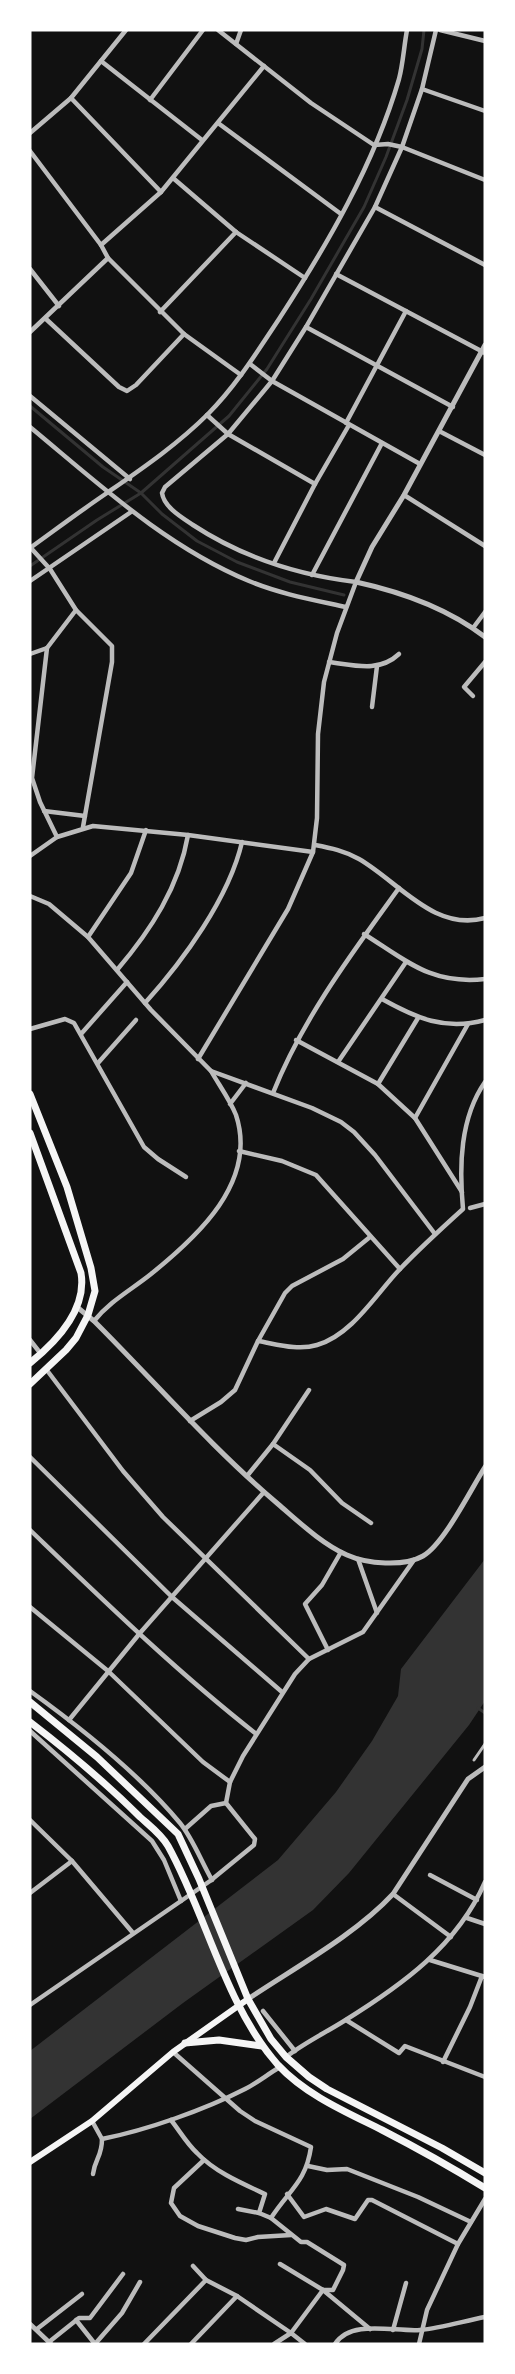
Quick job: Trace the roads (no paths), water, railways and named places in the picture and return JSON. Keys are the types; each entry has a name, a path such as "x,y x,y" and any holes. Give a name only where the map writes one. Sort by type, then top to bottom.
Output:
{"highway":[{"path":"30,1094 67,1187 91,1268 95,1291 91,1318 66,1350 30,1384"},
{"path":"30,1133 81,1273 83,1285 76,1307 65,1327 30,1363"},
{"path":"30,1702 97,1757 173,1828 199,1879 248,1999 271,2039 286,2057 309,2077 485,2173"},
{"path":"30,1722 88,1767 165,1841 239,2005 262,2046 280,2067 305,2088 440,2160 485,2188"},
{"path":"88,1767 97,1757"},
{"path":"185,2043 219,2040 262,2046"},
{"path":"349,2113 353,2102"}],"main road":[{"path":"30,2162 92,2121 173,2052 248,1999"}],"street":[{"path":"30,133 71,98 126,30"},
{"path":"150,100 203,30"},
{"path":"218,30 310,103 374,145 400,146 485,180"},
{"path":"236,44 241,30"},
{"path":"83,827 113,655 110,644 76,610 48,567 31,548 110,490 128,481 208,416 251,365 305,278 341,214 374,145 399,79 407,30"},
{"path":"485,41 438,30 422,89 375,207 306,327 271,380 226,433 162,491 166,503 208,535 245,554 312,575 356,582 416,599 435,607 485,637"},
{"path":"101,61 202,140"},
{"path":"101,245 161,192 264,66"},
{"path":"422,89 485,111"},
{"path":"71,98 161,192"},
{"path":"218,123 341,214"},
{"path":"30,151 101,245 108,258 159,312 184,334 241,375"},
{"path":"173,178 236,232 305,278"},
{"path":"375,207 485,265"},
{"path":"159,312 236,232"},
{"path":"30,332 108,258"},
{"path":"30,269 59,306"},
{"path":"198,1059 288,909 313,852 318,734 324,682 346,607 356,582 372,547 404,495 484,350 336,274"},
{"path":"274,563 406,311"},
{"path":"46,319 119,387 127,391 136,385 184,334"},
{"path":"306,327 453,407"},
{"path":"251,365 271,380 420,464"},
{"path":"30,396 128,481"},
{"path":"208,416 226,433 315,484"},
{"path":"30,427 110,490 130,511 183,547 249,582 346,607"},
{"path":"439,431 485,455"},
{"path":"312,575 382,443"},
{"path":"404,495 485,546"},
{"path":"30,581 130,511"},
{"path":"57,837 34,786 32,770 47,648 76,610"},
{"path":"473,628 485,612"},
{"path":"30,654 47,648"},
{"path":"329,662 377,666 389,663 399,654"},
{"path":"473,696 464,687 485,662"},
{"path":"372,707 377,666"},
{"path":"45,811 86,816"},
{"path":"30,856 57,837 83,827 102,826 313,852"},
{"path":"88,937 131,873 146,830"},
{"path":"117,969 142,938 171,892 188,835"},
{"path":"144,1003 181,960 200,930 236,864 242,842"},
{"path":"315,845 334,848 358,858 446,918 466,921 485,918"},
{"path":"273,1093 296,1040 364,934 399,888"},
{"path":"30,896 49,904 88,937 144,1003 211,1071 230,1104 238,1127 239,1151 236,1176 221,1206 173,1256 91,1318"},
{"path":"364,934 425,972 449,980 485,979"},
{"path":"338,1062 406,962"},
{"path":"81,1034 127,982"},
{"path":"382,999 418,1018 468,1024 485,1020"},
{"path":"378,1084 418,1018"},
{"path":"30,1029 60,1020 69,1019 74,1023 144,1147 186,1177"},
{"path":"98,1063 136,1020"},
{"path":"416,1118 468,1024"},
{"path":"296,1040 378,1084 416,1118 462,1192"},
{"path":"211,1071 312,1108 341,1122 354,1132 375,1155 435,1234"},
{"path":"258,1341 308,1347 327,1341 359,1315 400,1269 463,1209 462,1154 465,1128 472,1104 485,1082"},
{"path":"230,1104 246,1083"},
{"path":"239,1151 282,1161 316,1175 400,1269"},
{"path":"470,1208 485,1204"},
{"path":"190,1421 232,1394 258,1341 291,1286 334,1264 370,1237"},
{"path":"76,1307 91,1318 190,1421 264,1492 301,1524 341,1552 358,1559 379,1562 414,1560 426,1554 440,1540 485,1467"},
{"path":"30,1341 41,1354"},
{"path":"46,1369 123,1471 163,1517 309,1659"},
{"path":"247,1476 273,1444 309,1390"},
{"path":"273,1444 310,1470 342,1503 371,1523"},
{"path":"30,1457 172,1597 282,1692"},
{"path":"69,1720 140,1633 264,1492"},
{"path":"30,1530 140,1633 230,1714 255,1733"},
{"path":"328,1650 305,1604 322,1585 341,1552"},
{"path":"358,1559 377,1614"},
{"path":"30,2005 212,1880 254,1845 256,1841 226,1803 230,1782 255,1733 300,1667 309,1659 359,1636 414,1560"},
{"path":"30,1607 108,1671 203,1762 230,1782"},
{"path":"30,1691 69,1720 154,1796 185,1829 212,1880"},
{"path":"30,1731 152,1841 164,1860 180,1900"},
{"path":"474,1760 485,1744"},
{"path":"248,1999 330,1945 384,1904 393,1894 468,1779 485,1767"},
{"path":"185,1829 211,1806 226,1803"},
{"path":"30,1820 72,1861 133,1933"},
{"path":"30,1893 72,1861"},
{"path":"430,1875 477,1900"},
{"path":"286,2057 346,2020 430,1960 467,1918 485,1882"},
{"path":"393,1894 452,1937"},
{"path":"467,1918 485,1924"},
{"path":"430,1960 483,1976 443,2062"},
{"path":"263,2011 295,2051"},
{"path":"346,2020 399,2053 405,2046 485,2077"},
{"path":"173,2052 250,2118 310,2147 308,2166 299,2183 287,2194 271,2218"},
{"path":"102,2139 171,2120 245,2089 280,2067"},
{"path":"171,2120 195,2152 204,2160 241,2183 265,2194 259,2213"},
{"path":"92,2121 102,2139 100,2158 94,2164 93,2174"},
{"path":"204,2160 172,2192 171,2203 180,2216 198,2226 244,2240 292,2235"},
{"path":"308,2166 327,2170 347,2169 418,2197 471,2222"},
{"path":"287,2194 304,2217 326,2209 355,2219 370,2199 458,2244"},
{"path":"419,2344 427,2310 458,2244 485,2199"},
{"path":"238,2209 271,2218 292,2235 344,2265 333,2290 323,2290"},
{"path":"280,2264 323,2290 370,2329"},
{"path":"193,2266 206,2280 237,2296 305,2344"},
{"path":"30,2324 50,2343 76,2320 90,2318 123,2274"},
{"path":"144,2344 206,2280"},
{"path":"76,2320 95,2344 122,2313 140,2282"},
{"path":"393,2330 406,2283"},
{"path":"274,2344 291,2333 323,2290"},
{"path":"37,2329 81,2294"},
{"path":"190,2344 237,2296"},
{"path":"335,2344 344,2334 370,2329 422,2330 485,2317"}],"waterway":[{"path":"30,566 141,493 229,416 267,369 364,207 407,100 422,49 424,30"},
{"path":"30,406 103,467 141,493 162,514 197,541 237,562 290,582 344,595"},
{"path":"478,1708 485,1713"}]}
